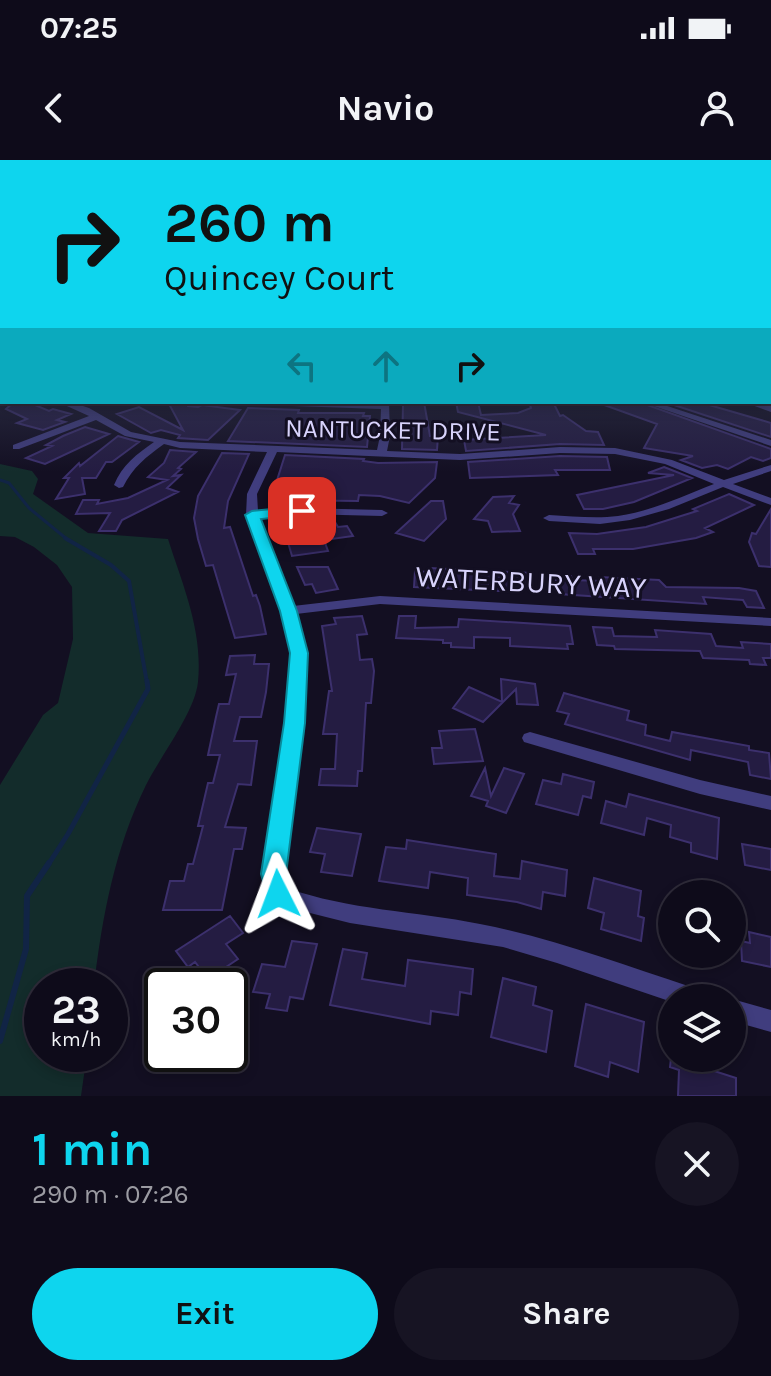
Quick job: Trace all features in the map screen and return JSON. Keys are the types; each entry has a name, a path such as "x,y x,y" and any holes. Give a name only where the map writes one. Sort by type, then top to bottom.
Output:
{"street":[{"name":"NANTUCKET DRIVE","path":"67,404 97,416 128,434 160,443 485,457 560,450 615,451 668,462 771,502"},
{"path":"381,454 385,436 385,404"},
{"path":"652,404 771,443"},
{"path":"16,447 97,416"},
{"path":"119,485 130,464 160,443"},
{"path":"273,449 255,484 252,515 296,635 300,671 273,874 278,894 306,905 508,940 552,951 658,987"},
{"path":"549,518 591,521 631,517 723,481 771,468"},
{"path":"252,515 302,511 382,513"},
{"name":"WATERBURY WAY","path":"288,611 345,602 395,600 771,622"},
{"path":"530,738 700,787 771,803"},
{"path":"746,1014 771,1021"}],"green space":[{"path":"0,464 32,471 38,479 33,494 88,533 168,539 198,645 198,682 191,707 146,785 118,858 96,968 24,968 24,1072 84,1072 81,1096 0,1096 0,785 43,715 58,703 73,639 72,587 57,565 15,537 0,536"}],"building":[{"path":"12,404 33,404 49,411 53,409 71,414 57,420 65,422 43,430 17,423 27,419 6,409"},
{"path":"169,404 240,410 208,440 178,438 180,435 161,430 151,433 117,414 139,407 183,430"},
{"path":"424,404 430,436 438,436 437,450 402,449 403,405"},
{"path":"456,404 478,404 481,415 518,413 531,408 530,404 554,404 560,416 586,431 598,432 604,445 560,444 466,451 464,440 546,435 458,412"},
{"path":"602,404 645,404 771,449 771,458 763,461 751,457 728,469 717,465 702,468 681,460 693,456 644,448 657,424"},
{"path":"671,404 706,404 771,423 771,437"},
{"path":"248,408 299,410 298,413 364,413 363,416 370,416 367,447 228,441"},
{"path":"85,427 109,434 45,464 26,458 52,446 46,445 63,436"},
{"path":"118,436 139,442 112,462 106,462 96,478 82,478 85,494 56,499 69,478 64,478 79,463 80,466"},
{"path":"170,450 196,452 178,468 181,469 173,476 181,475 167,488 178,492 122,520 116,531 99,531 110,513 76,514 83,500 99,500 97,504 128,498 167,480 148,477 164,463"},
{"path":"222,453 249,454 228,501 224,528 230,527 253,596 256,595 260,606 266,634 235,638 213,565 206,566 198,539 194,518 198,496"},
{"path":"285,455 364,459 378,463 437,462 435,478 409,503 359,495 358,501 279,500 280,496 272,496"},
{"path":"560,456 607,457 610,470 555,470 558,475 470,478 468,462"},
{"path":"664,467 692,478 634,502 603,509 584,509 577,495 674,475 648,473"},
{"path":"729,494 754,505 705,528 713,532 696,538 633,549 593,549 595,554 578,554 569,533 597,534 646,527 697,511 693,509"},
{"path":"514,496 509,503 519,505 513,514 520,531 492,532 488,521 474,519 493,497"},
{"path":"431,501 443,501 446,519 424,541 396,533"},
{"path":"771,509 771,567 759,566 749,542 752,533 756,534"},
{"path":"306,522 308,526 335,522 338,527 347,526 353,536 324,540 328,551 292,556 284,529 290,528 288,524"},
{"path":"297,567 328,567 338,589 316,593 312,584 305,585"},
{"path":"429,568 531,573 532,585 519,585 520,592 414,587 415,571 428,572"},
{"path":"555,575 571,576 572,580 601,581 600,577 659,580 666,587 739,588 756,591 764,608 747,607 743,600 703,597 706,604 559,594"},
{"path":"362,616 367,634 357,635 360,660 372,659 374,671 371,703 366,703 362,771 358,771 357,786 319,785 321,769 335,769 337,734 323,734 329,691 332,691 322,626 336,624 334,618"},
{"path":"399,616 416,616 415,628 458,627 459,619 570,626 573,644 567,644 568,649 510,646 510,638 474,637 474,648 451,647 451,643 443,643 443,640 396,638"},
{"path":"593,627 612,628 614,636 657,637 655,630 711,634 716,646 743,648 741,642 771,644 771,658 763,658 766,665 750,664 749,660 703,658 700,651 615,649 614,646 597,645"},
{"path":"255,655 254,664 269,664 266,692 261,717 240,717 234,741 257,741 251,785 238,784 225,827 246,828 242,849 234,849 222,910 163,910 170,881 184,881 188,864 193,864 203,826 198,826 208,783 213,783 220,755 208,755 216,717 219,704 229,704 236,674 226,675 230,656"},
{"path":"501,679 535,684 538,705 517,704 516,689 483,722 453,708 469,687 502,702"},
{"path":"564,693 629,711 627,720 646,725 645,735 670,741 672,732 749,746 749,750 769,753 771,779 750,775 748,762 691,750 690,760 565,724 569,714 557,711"},
{"path":"475,729 483,761 434,764 432,748 442,748 439,731"},
{"path":"485,768 491,796 504,768 524,774 506,813 486,806 488,801 471,796"},
{"path":"563,774 594,782 591,798 583,796 578,815 536,804 543,780 561,784"},
{"path":"629,794 719,818 717,859 691,852 691,843 670,837 671,825 647,818 644,835 601,823 606,801 626,807"},
{"path":"317,828 361,834 352,876 321,872 325,854 310,852"},
{"path":"407,840 496,854 494,876 520,879 522,861 567,870 565,896 543,892 541,909 517,902 467,895 468,878 430,872 428,888 379,881 386,847 406,849"},
{"path":"742,844 771,849 771,870 745,865"},
{"path":"594,878 641,891 638,916 644,918 641,941 601,929 604,913 588,908"},
{"path":"230,916 243,933 226,944 238,959 224,968 200,968 195,962 188,967 176,951"},
{"path":"749,932 771,937 771,967 746,962 746,942 750,943"},
{"path":"292,941 317,944 303,999 290,997 287,1011 266,1008 270,994 253,992 262,964 285,967"},
{"path":"343,949 367,953 362,979 405,986 408,960 473,969 471,994 460,992 458,1015 431,1011 430,1024 330,1005"},
{"path":"503,978 536,987 533,1005 552,1011 546,1052 491,1037"},
{"path":"586,1004 644,1022 638,1072 610,1062 608,1077 575,1066"},
{"path":"679,1072 717,1072 736,1078 736,1096 678,1096"}],"waterway":[{"path":"0,480 9,483 29,508 67,539"},
{"path":"67,539 111,565 129,581 147,683"},
{"path":"48,865 148,689 147,681"},
{"path":"0,1041 26,949 27,896 49,863"}],"route":[{"path":"278,894 273,874 295,723 299,653 288,611 252,515 302,511"}]}
